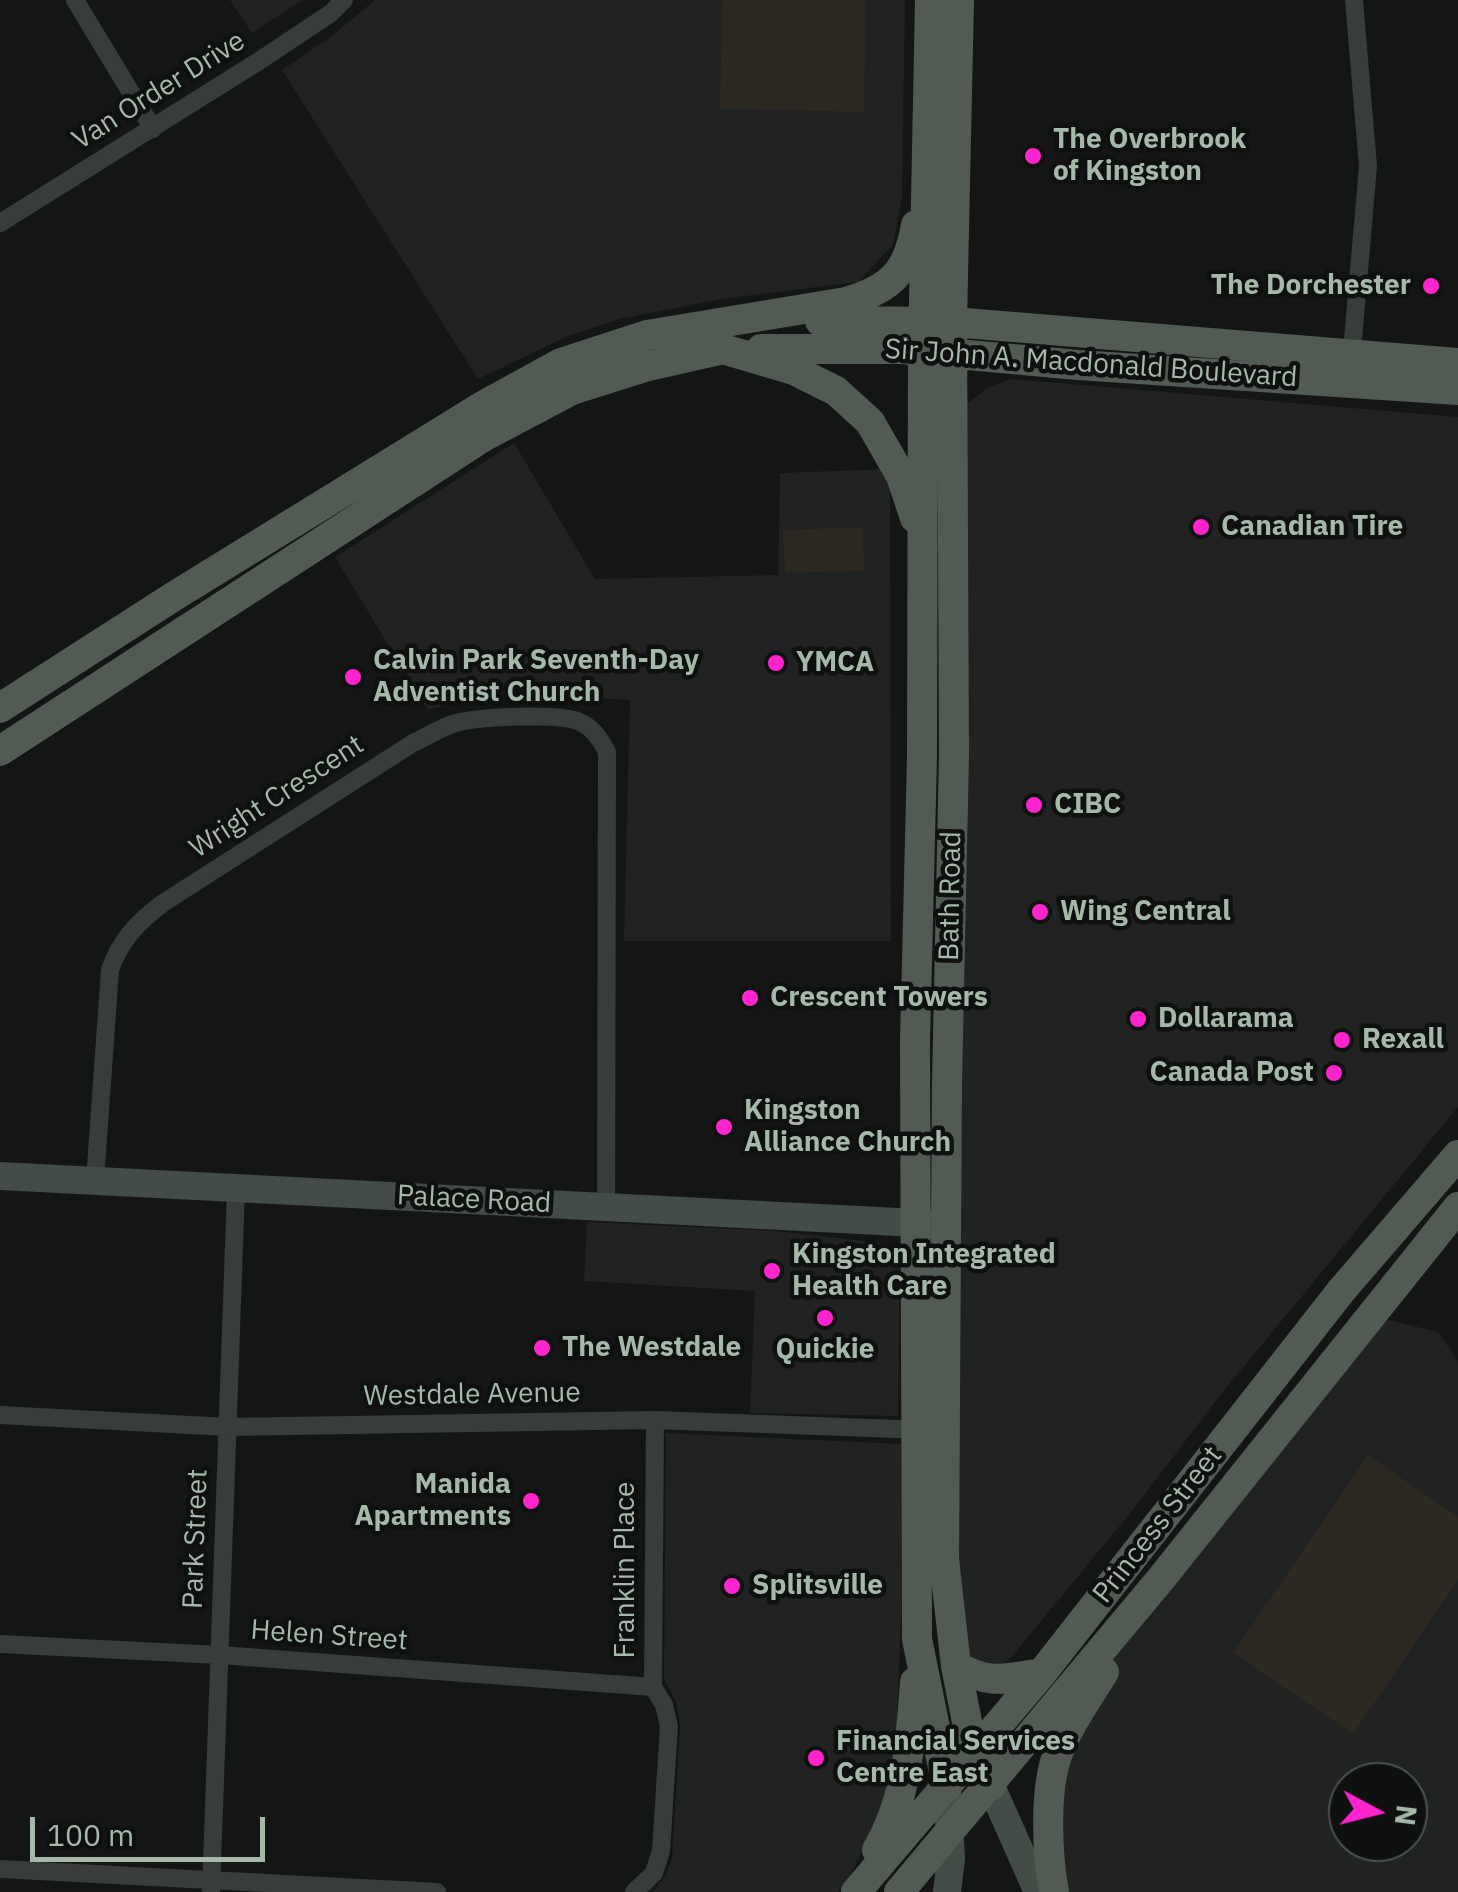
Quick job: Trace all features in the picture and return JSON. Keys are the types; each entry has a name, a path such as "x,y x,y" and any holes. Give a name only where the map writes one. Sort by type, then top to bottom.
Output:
{"main road":[{"name":"Bath Road","path":"930,0 928,153 954,755 947,1224 918,1640 947,1787"},
{"name":"Bath Road","path":"938,321 959,0"},
{"path":"0,708 431,438 560,363 647,335 874,294 894,279 912,246 928,153"},
{"name":"Sir John A. Macdonald Boulevard","path":"737,320 938,321 1350,369 1458,390"},
{"path":"723,349 794,370 836,391 870,422 900,476 922,540"},
{"name":"Sir John A. Macdonald Boulevard","path":"0,751 482,437 572,390 648,366 723,349 1350,369 1458,363"},
{"name":"Bath Road","path":"938,353 922,540 916,1223 931,1430 956,1666 968,1727 991,1786"},
{"name":"Princess Street","path":"854,1892 1042,1673 1341,1291 1458,1156"},
{"name":"Princess Street","path":"899,1892 1160,1580 1458,1206"},
{"path":"1054,1892 1049,1866 1056,1757 1160,1580"},
{"path":"854,1892 895,1815 911,1735 918,1640"},
{"path":"956,1666 993,1681 1042,1673"}],"street":[{"path":"75,0 153,129"},
{"name":"Van Order Drive","path":"0,223 153,129 311,26 344,0"},
{"path":"1350,369 1368,166 1354,0"},
{"name":"Wright Crescent","path":"95,1180 110,970 115,954 135,926 163,903 412,743 452,724 493,718 570,718 600,738 607,752 606,1206"},
{"name":"Palace Road","path":"0,1176 947,1224"},
{"name":"Park Street","path":"211,1887 236,1188"},
{"name":"Westdale Avenue","path":"0,1415 228,1426 655,1420 931,1430"},
{"name":"Franklin Place","path":"637,1890 654,1872 661,1851 668,1726 664,1706 653,1687 655,1420"},
{"name":"Helen Street","path":"0,1644 220,1655 653,1687"},
{"path":"991,1786 1038,1892"},
{"path":"947,1787 947,1892"},
{"path":"0,1869 211,1887 438,1892"}],"shaded area":[{"path":"230,0 302,0 252,33"},
{"path":"375,0 905,0 902,197 893,245 858,282 721,299 619,319 568,336 478,379 282,70"},
{"path":"722,0 866,0 864,112 720,109"},
{"path":"1012,379 1458,417 1458,1107 1221,1394 1136,1506 1008,1661 988,1668 969,1664 951,1568 963,407 988,387"},
{"path":"514,443 595,579 778,575 780,473 890,469 891,941 624,941 630,700 491,693 428,710 335,557"},
{"path":"863,527 864,571 785,573 783,530"},
{"path":"587,1222 776,1231 881,1243 900,1263 898,1416 750,1413 755,1291 584,1281"},
{"path":"1371,1316 1438,1332 1458,1361 1458,1892 1056,1892 1051,1794 1108,1665"},
{"path":"666,1433 901,1444 901,1615 895,1777 852,1873 838,1892 653,1892 666,1875 672,1858 680,1726 676,1702 664,1679"},
{"path":"1368,1455 1458,1517 1458,1580 1353,1734 1233,1653"}],"place":[{"name":"The Overbrook of Kingston","path":"1033,156"},
{"name":"The Dorchester","path":"1431,286"},
{"name":"Canadian Tire","path":"1201,527"},
{"name":"YMCA","path":"776,663"},
{"name":"Calvin Park Seventh-Day Adventist Church","path":"353,677"},
{"name":"CIBC","path":"1034,805"},
{"name":"Wing Central","path":"1040,912"},
{"name":"Crescent Towers","path":"750,998"},
{"name":"Dollarama","path":"1138,1019"},
{"name":"Rexall","path":"1342,1040"},
{"name":"Canada Post","path":"1334,1073"},
{"name":"Kingston Alliance Church","path":"724,1127"},
{"name":"Kingston Integrated Health Care","path":"772,1271"},
{"name":"Quickie","path":"825,1318"},
{"name":"The Westdale","path":"542,1348"},
{"name":"Manida Apartments","path":"531,1501"},
{"name":"Splitsville","path":"732,1586"},
{"name":"Financial Services Centre East","path":"816,1758"}]}
